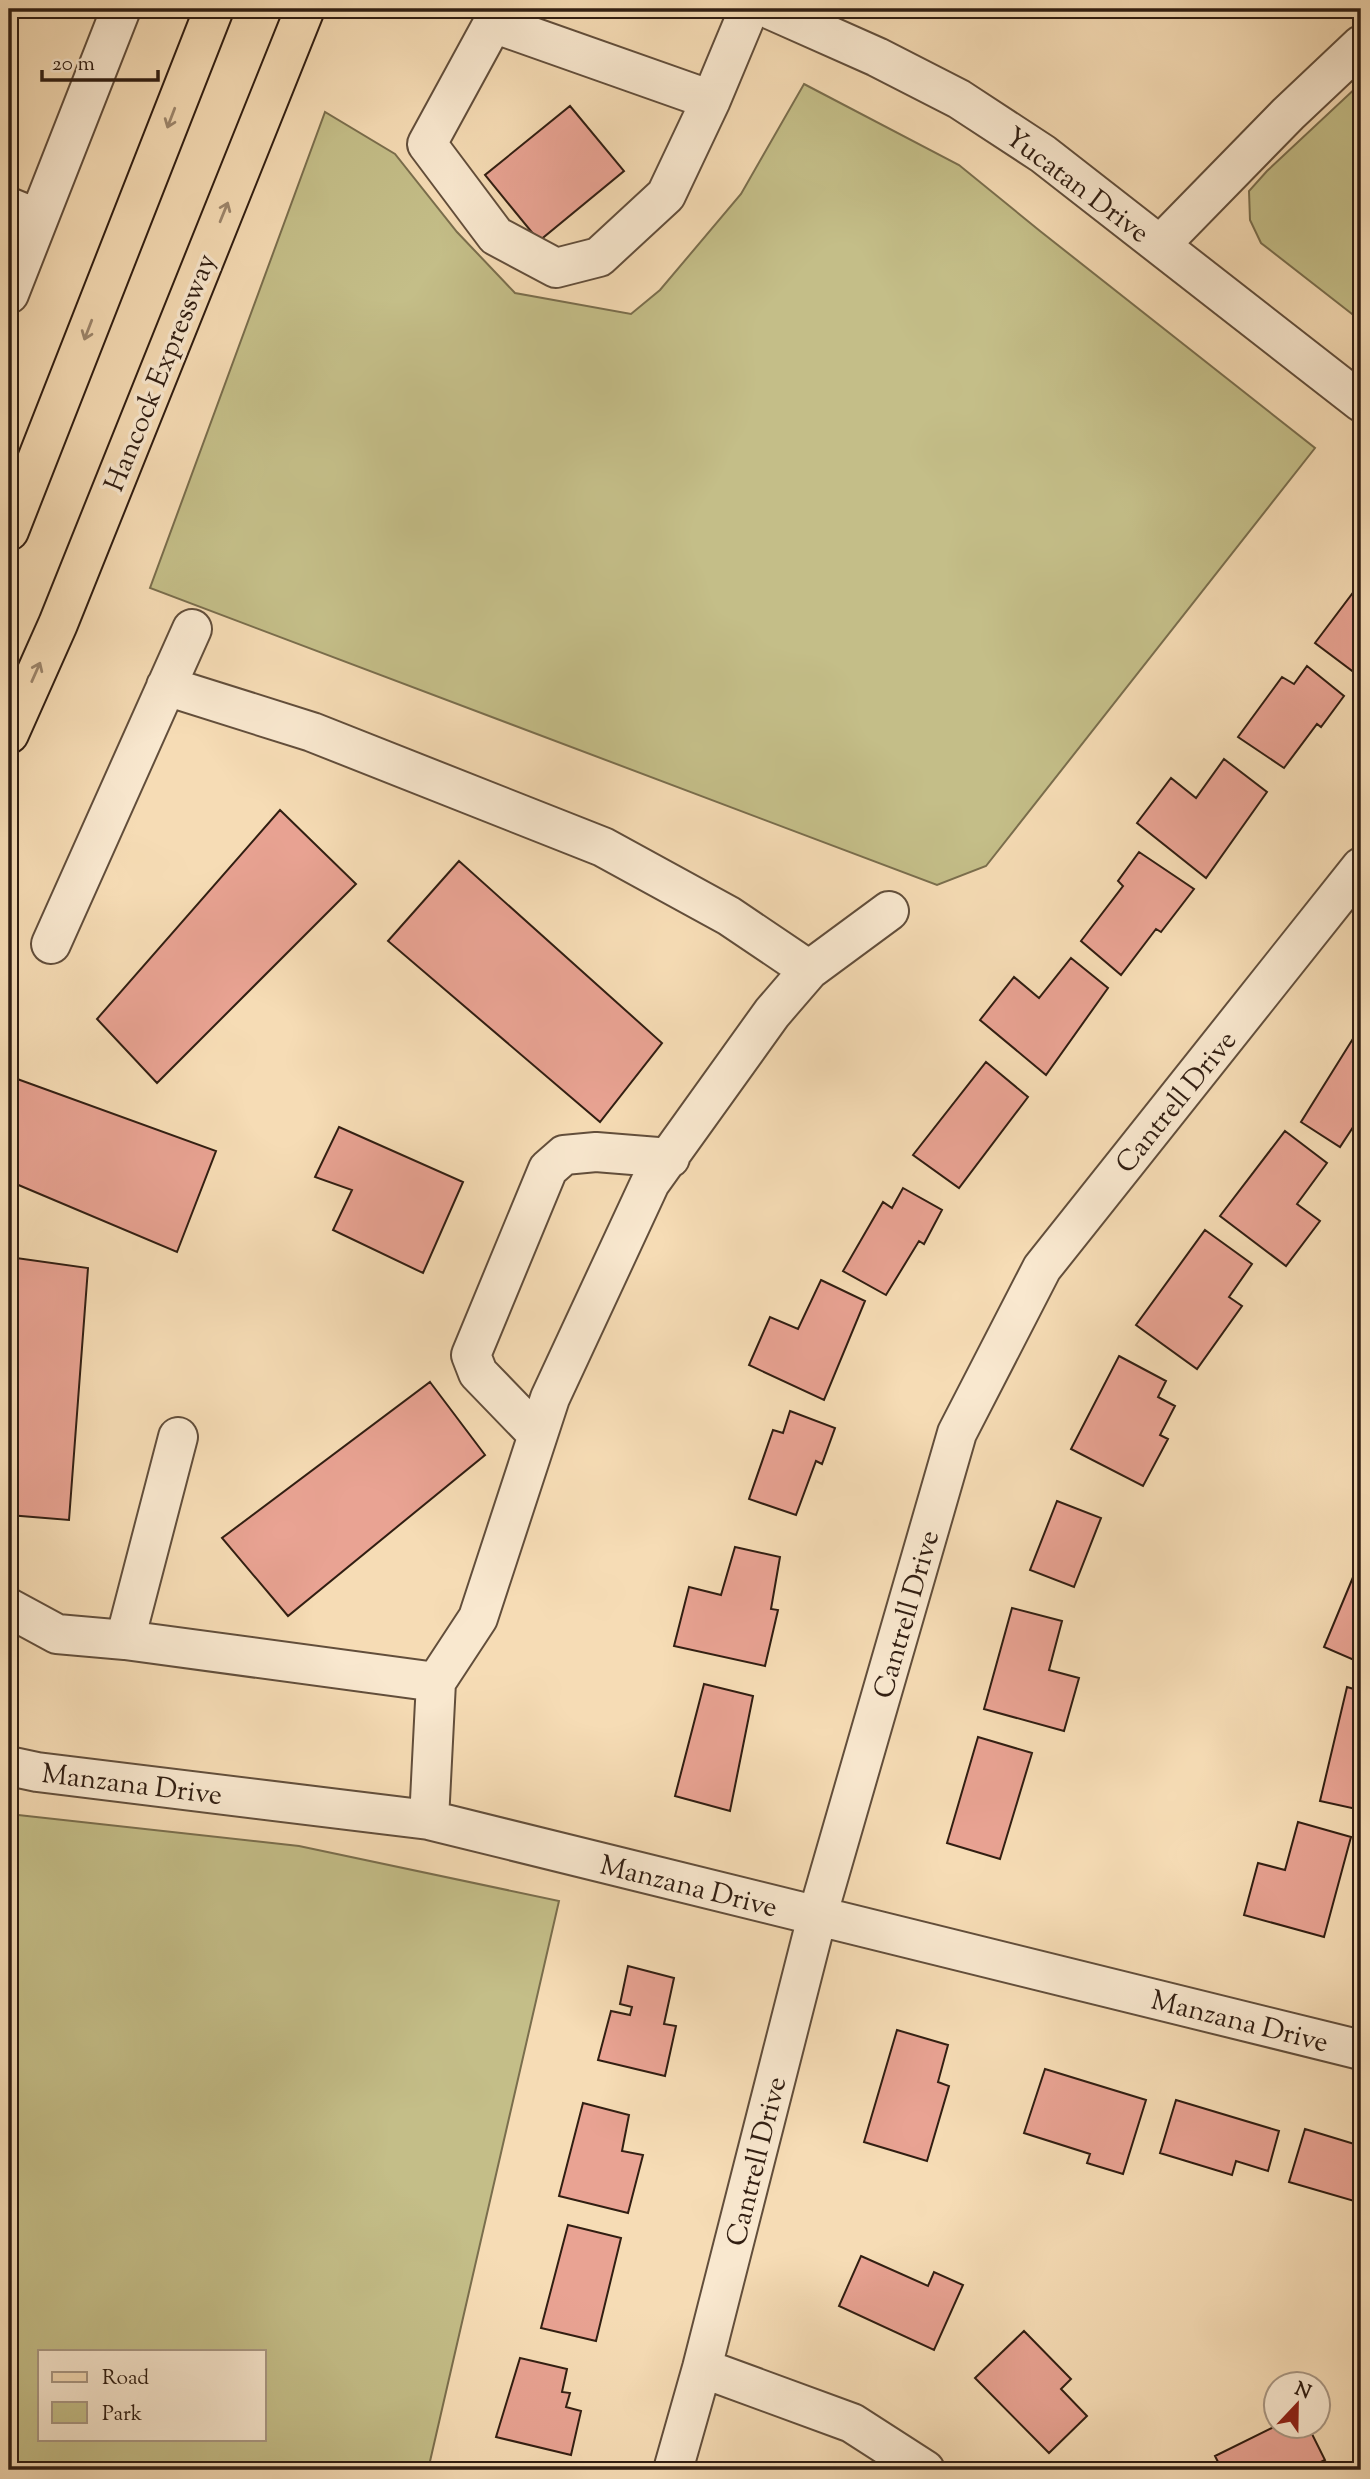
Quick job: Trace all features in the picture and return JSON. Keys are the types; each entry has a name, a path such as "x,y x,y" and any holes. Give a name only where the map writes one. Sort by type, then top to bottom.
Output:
{"main road":[{"path":"9,531 214,9"},
{"name":"Hancock Expressway","path":"9,734 63,611 305,9"}],"street":[{"path":"9,294 23,213 121,9"},
{"path":"710,100 493,23 426,144 496,236 556,268 599,257 666,195 710,100 749,9"},
{"name":"Yucatan Drive","path":"787,12 959,99 1043,154 1361,402"},
{"path":"1160,245 1288,114 1361,45"},
{"path":"51,944 192,629"},
{"path":"166,686 312,732 603,847 729,916 809,970"},
{"name":"Cantrell Drive","path":"673,2470 702,2368 817,1917 957,1433 1042,1268 1361,867"},
{"path":"429,1820 436,1682 478,1618 550,1398 650,1183 772,1013 809,970 889,911"},
{"path":"538,1435 478,1373 471,1355 548,1169 564,1155 596,1152 670,1158"},
{"path":"125,1640 178,1437"},
{"path":"9,1608 57,1634 125,1640 436,1682"},
{"name":"Manzana Drive","path":"9,1766 37,1772 429,1820 1361,2050"},
{"path":"702,2368 852,2423 925,2470"}],"green space":[{"path":"1361,83 1361,321 1261,243 1250,220 1249,191"},
{"path":"804,84 959,165 1315,448 986,866 937,885 150,588 325,112 395,154 457,232 515,293 631,314 660,290 741,194"},
{"path":"9,1814 299,1846 559,1901 428,2470 9,2470"}],"building":[{"path":"570,106 624,171 539,241 485,175"},
{"path":"1361,582 1361,665 1355,673 1315,643"},
{"path":"1307,666 1344,696 1321,727 1317,724 1284,768 1238,737 1282,677 1294,684"},
{"path":"1224,759 1267,792 1206,878 1137,823 1171,778 1196,798"},
{"path":"280,810 356,884 157,1083 97,1019"},
{"path":"1139,852 1194,889 1161,932 1156,929 1121,975 1081,941 1123,886 1118,881"},
{"path":"459,861 662,1043 600,1122 388,941"},
{"path":"1071,958 1108,988 1046,1075 980,1020 1014,977 1039,998"},
{"path":"1359,1029 1361,1115 1340,1147 1301,1122"},
{"path":"986,1062 1028,1097 959,1188 913,1155"},
{"path":"9,1076 216,1151 177,1252 9,1181"},
{"path":"339,1127 463,1182 423,1273 333,1230 352,1190 315,1177"},
{"path":"1285,1131 1327,1163 1297,1204 1320,1221 1286,1266 1220,1216"},
{"path":"903,1188 942,1210 924,1244 919,1241 886,1295 843,1271 883,1202 892,1208"},
{"path":"1205,1230 1252,1264 1229,1297 1242,1306 1197,1369 1136,1325"},
{"path":"9,1257 88,1268 69,1520 9,1515"},
{"path":"821,1280 865,1301 824,1400 749,1365 770,1317 798,1329"},
{"path":"1119,1356 1166,1381 1158,1397 1175,1406 1160,1435 1168,1439 1143,1486 1071,1449"},
{"path":"430,1382 485,1455 288,1616 222,1538"},
{"path":"790,1411 835,1428 822,1464 816,1461 796,1515 749,1499 773,1430 783,1433"},
{"path":"1057,1501 1101,1518 1074,1587 1030,1570"},
{"path":"735,1547 780,1557 771,1609 778,1610 765,1666 674,1646 689,1587 721,1595"},
{"path":"1361,1558 1361,1663 1324,1647"},
{"path":"1012,1608 1062,1621 1049,1670 1079,1678 1064,1731 984,1709"},
{"path":"704,1684 753,1696 730,1811 675,1796"},
{"path":"1347,1687 1361,1691 1361,1810 1320,1801"},
{"path":"978,1737 1032,1753 1000,1859 947,1843"},
{"path":"1298,1822 1351,1837 1324,1937 1244,1915 1258,1863 1285,1870"},
{"path":"628,1966 674,1978 664,2024 676,2026 665,2076 598,2060 611,2011 630,2015 632,2007 620,2004"},
{"path":"897,2030 948,2045 938,2082 949,2086 927,2161 864,2142"},
{"path":"1045,2069 1146,2100 1123,2174 1087,2163 1090,2154 1024,2133"},
{"path":"1176,2100 1279,2131 1268,2171 1236,2161 1232,2175 1160,2153"},
{"path":"583,2103 629,2115 622,2151 643,2155 628,2213 559,2196"},
{"path":"1305,2129 1361,2146 1361,2203 1289,2182"},
{"path":"568,2225 621,2238 596,2341 541,2328"},
{"path":"861,2256 928,2286 934,2272 963,2285 934,2350 839,2306"},
{"path":"1024,2331 1071,2379 1061,2389 1087,2416 1049,2453 975,2378"},
{"path":"520,2358 567,2369 562,2392 570,2393 566,2407 581,2411 571,2455 496,2437"},
{"path":"1262,2433 1262,2440 1315,2440 1325,2460 1304,2470 1222,2470 1215,2456"}]}
